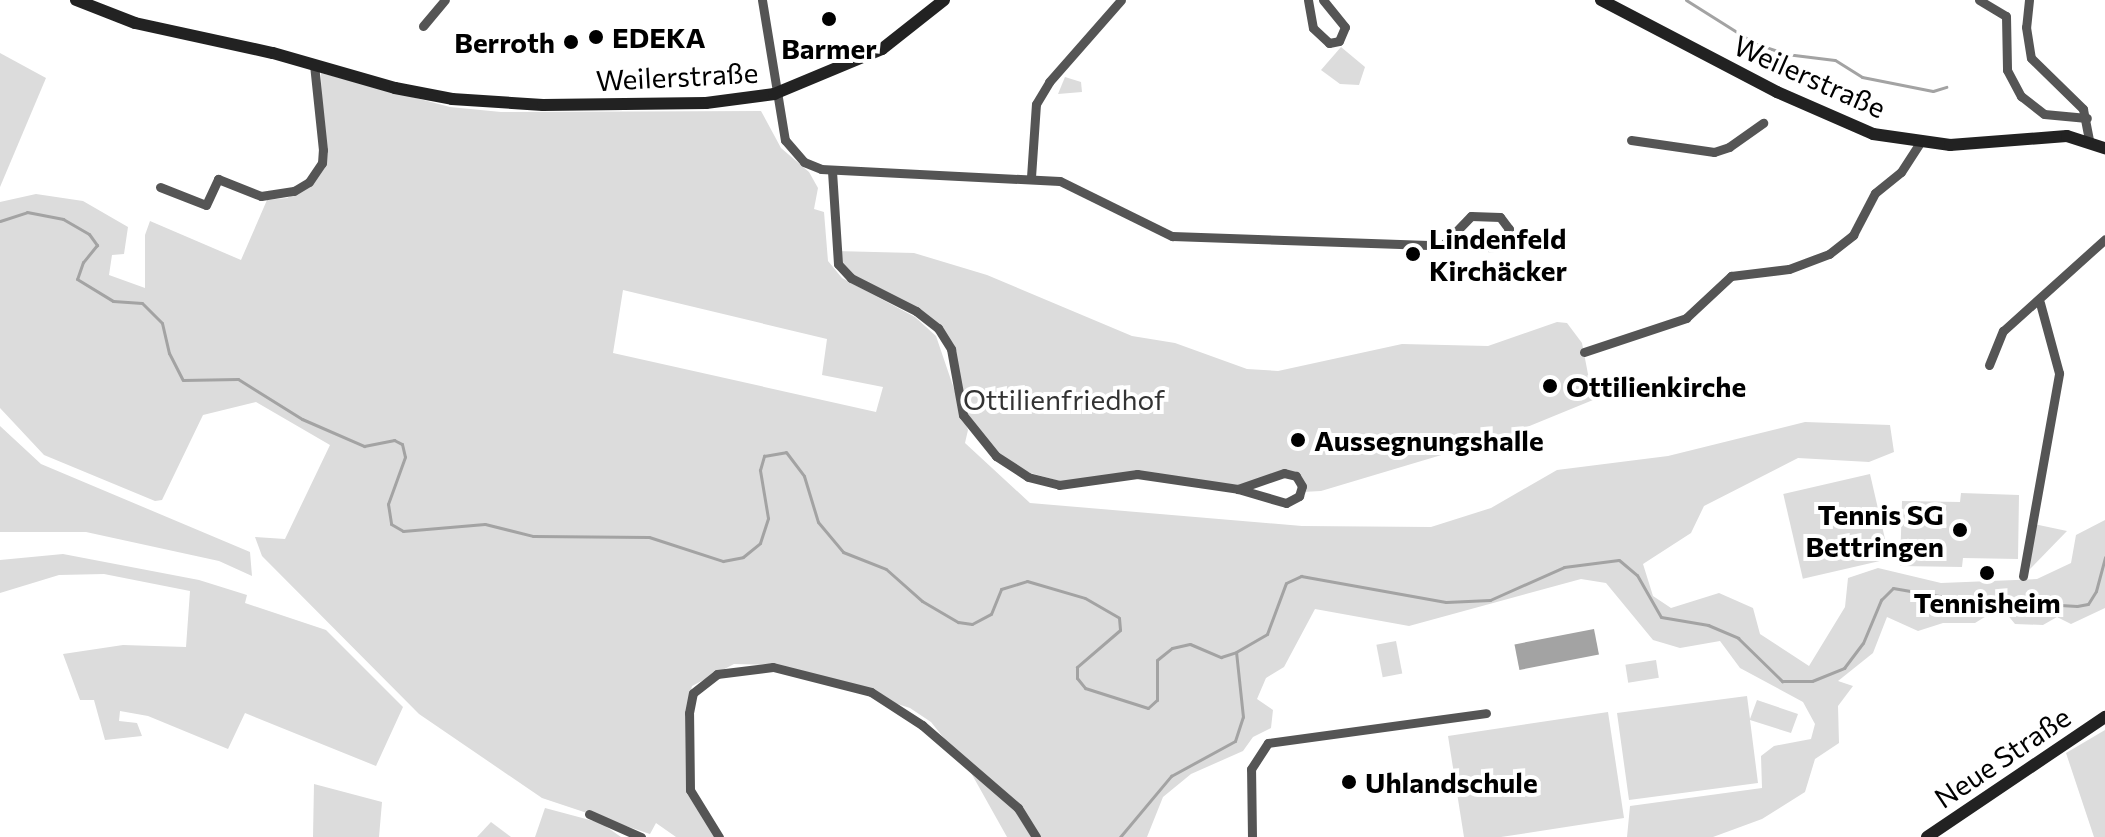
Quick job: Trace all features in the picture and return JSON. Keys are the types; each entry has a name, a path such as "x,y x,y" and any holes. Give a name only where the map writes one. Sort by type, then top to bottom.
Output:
{"main road":[{"name":"Weilerstraße","path":"76,0 169,33 314,64 395,88 482,102 706,103 774,94 882,49 944,0"},
{"name":"Weilerstraße","path":"1601,0 1831,118 1919,144 2041,136 2089,140 2105,148"},
{"name":"Neue Straße","path":"1927,837 2105,717"}],"street":[{"path":"423,26 445,0"},
{"path":"762,0 774,94 785,140 804,162 832,171 1031,177 1088,192 1142,225 1172,236 1443,245 1499,246 1509,229 1500,217 1471,216 1443,245"},
{"path":"1031,177 1036,104 1049,82 1121,0"},
{"path":"1308,0 1313,28 1329,43 1339,41 1345,27 1323,0"},
{"path":"1979,0 2003,10 2007,70 2021,96 2044,114 2087,118"},
{"path":"2029,0 2026,27 2031,58 2087,118 2089,140"},
{"path":"160,187 206,205 218,179 261,196 294,191 309,182 322,163 323,150 314,64"},
{"path":"1631,140 1714,152 1748,136 1763,123"},
{"path":"1584,352 1686,318 1731,276 1789,269 1829,254 1853,235 1875,193 1901,172 1919,144"},
{"path":"832,171 835,251 851,278 916,311 938,328 951,349 963,415 984,444 1012,468 1059,485 1137,474 1238,489 1286,503 1299,496 1302,486 1296,476 1284,473 1238,489"},
{"path":"1989,365 2003,331 2040,303 2105,239"},
{"path":"2023,576 2059,373 2040,303"},
{"path":"719,837 690,790 688,728 693,693 703,680 726,671 773,667 871,692 897,708 1018,808 1036,837"},
{"path":"1252,837 1251,769 1268,743 1486,713"},
{"path":"589,814 638,836"}],"green space":[{"path":"1341,47 1365,67 1359,85 1340,84 1321,70"},
{"path":"0,53 46,78 0,187"},
{"path":"321,73 450,107 501,112 761,111 781,148 809,172 818,188 814,209 824,212 828,261 842,278 915,317 936,336 968,430 965,443 1030,503 1302,526 1431,527 1491,508 1557,470 1668,456 1805,422 1890,425 1894,452 1869,462 1798,458 1704,506 1691,533 1643,564 1653,596 1671,608 1719,593 1753,608 1760,634 1809,666 1845,607 1848,578 1878,568 1941,583 2037,579 2071,563 2076,535 2105,520 2105,608 2071,624 2057,617 2043,625 2015,624 2001,607 1975,623 1943,623 1918,631 1887,617 1873,653 1838,681 1853,686 1838,706 1839,743 1815,759 1805,792 1762,819 1713,837 1627,837 1630,806 1762,788 1761,756 1774,746 1811,739 1815,724 1803,702 1740,668 1720,641 1680,648 1653,640 1606,583 1581,579 1409,626 1315,609 1284,667 1266,678 1257,699 1273,710 1271,728 1253,737 1243,751 1191,774 1163,797 1147,837 1007,837 970,771 931,722 910,708 774,665 734,664 692,686 685,715 686,792 715,837 676,837 656,823 650,834 542,798 419,714 262,556 255,537 285,539 330,445 256,402 203,415 162,500 155,501 44,455 0,408 0,202 36,194 83,201 128,227 124,254 112,255 109,275 145,288 145,235 150,221 241,260 267,200 287,198 312,184 323,169","holes":["623,290 827,339 822,375 883,387 876,412 613,353"]},
{"path":"1065,77 1081,82 1082,92 1058,94"},
{"name":"Ottilienfriedhof","path":"835,251 914,253 987,275 1132,336 1175,343 1247,369 1278,371 1402,344 1488,346 1557,322 1567,323 1582,343 1593,400 1505,436 1321,491 1302,492 1290,473 1247,486 1156,476 1074,485 1012,468 963,415 951,349 938,328 851,278"},
{"path":"0,426 41,464 250,552 252,576 219,561 86,532 0,532"},
{"path":"1870,474 1890,559 1803,579 1783,494"},
{"name":"Tennis SG Bettringen","path":"1961,493 2019,495 2018,559 1963,558 1962,567 1900,566 1902,501 1960,502"},
{"path":"2034,524 2067,531 2030,569"},
{"path":"63,554 199,580 247,595 245,603 326,630 403,707 376,766 245,713 228,749 148,716 120,711 119,721 137,723 142,736 105,740 94,700 80,700 63,654 123,645 186,647 190,591 104,574 59,575 0,593 0,560"},
{"path":"1396,641 1402,673 1383,677 1376,645"},
{"path":"1656,660 1659,678 1628,683 1625,665"},
{"path":"1747,696 1750,719 1757,700 1798,714 1791,733 1750,720 1758,783 1629,800 1617,713"},
{"path":"1608,712 1624,818 1501,837 1464,837 1448,736"},
{"path":"2105,730 2105,837 2094,837 2066,753"},
{"path":"314,784 382,802 379,837 313,837"},
{"path":"545,808 601,823 621,837 535,837"},
{"path":"491,822 511,837 477,837"}],"shaded area":[{"path":"1594,629 1599,655 1519,670 1514,644"}],"waterway":[{"path":"1686,0 1756,44 1786,54 1835,60 1862,77 1933,91 1946,87"},
{"path":"0,221 27,212 63,219 89,234 97,245 83,262 77,279 113,301 142,303 162,323 169,353 183,380 238,379 302,419 364,446 394,440 402,444 405,457 388,504 391,524 403,531 485,524 533,536 649,537 723,561 743,557 760,543 768,518 760,470 764,456 786,452 804,476 818,522 843,552 886,569 922,601 958,622 972,624 991,614 1001,589 1027,581 1085,598 1119,618 1120,630 1077,667 1077,678 1085,688 1148,708 1157,700 1157,660 1172,648 1190,644 1221,657 1267,634 1286,583 1301,576 1446,602 1490,600 1564,567 1619,560 1637,575 1661,617 1708,625 1738,638 1782,681 1812,681 1844,668 1863,643 1881,600 1893,588 1956,599 2077,606 2088,604 2096,591 2105,557"},
{"path":"1120,837 1171,776 1235,741 1243,717 1236,652"}],"place":[{"name":"Barmer","path":"829,19"},
{"name":"EDEKA","path":"596,37"},
{"name":"Berroth","path":"571,42"},
{"name":"Lindenfeld Kirchäcker","path":"1413,254"},
{"name":"Ottilienkirche","path":"1550,386"},
{"name":"Aussegnungshalle","path":"1298,440"},
{"name":"Tennis SG Bettringen","path":"1960,530"},
{"name":"Tennisheim","path":"1987,573"},
{"name":"Uhlandschule","path":"1349,782"}]}
